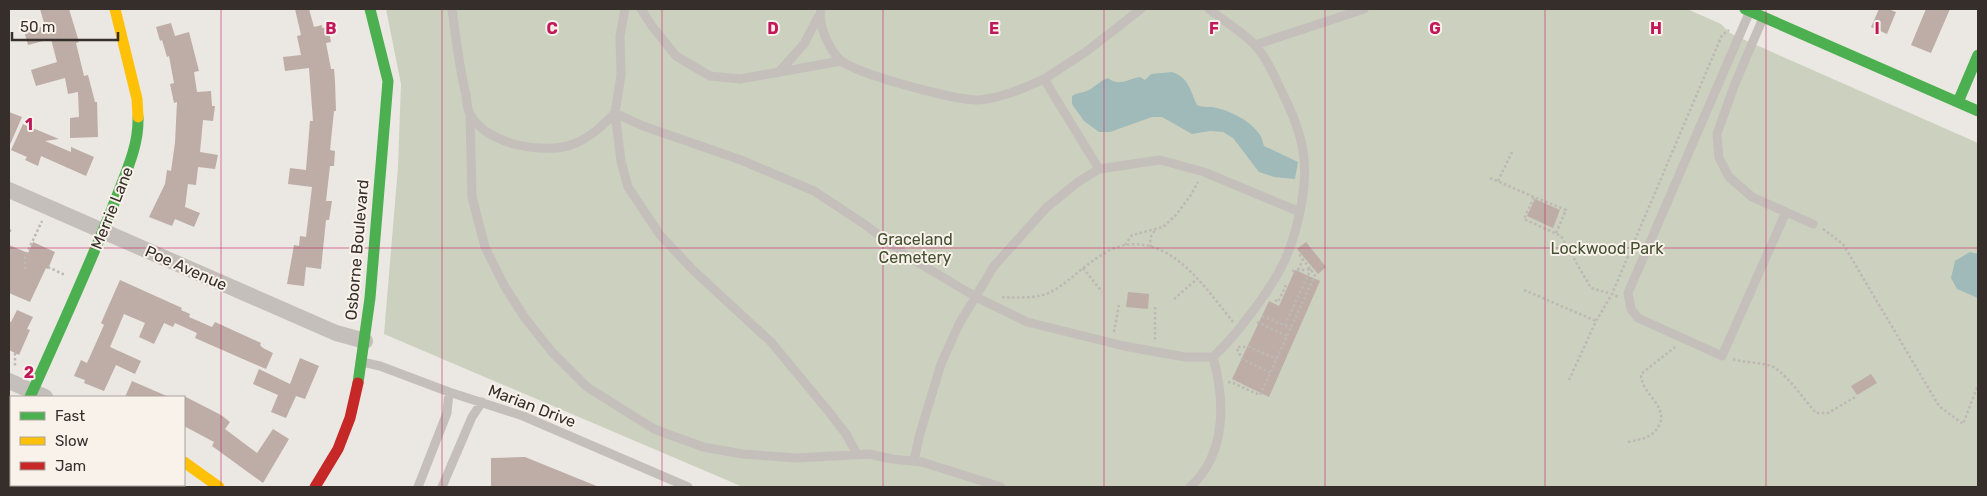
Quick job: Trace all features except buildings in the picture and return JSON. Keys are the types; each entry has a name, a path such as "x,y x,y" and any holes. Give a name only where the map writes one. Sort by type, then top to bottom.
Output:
{"street":[{"name":"Merrie Lane","path":"36,395 130,166 138,126 137,99 115,9"},
{"name":"Osborne Boulevard","path":"315,487 338,449 350,418 362,362 370,298 388,81 370,9"},
{"path":"1755,12 1978,111"},
{"path":"1958,102 1978,56"},
{"name":"Poe Avenue","path":"9,190 336,333 365,341"},
{"path":"12,375 36,395"},
{"path":"185,463 219,487"}],"lane":[{"path":"452,9 463,85 470,114 472,197 485,247 505,287 525,318 552,352 587,387 654,429 703,447 742,454 797,458 869,454 914,461 968,475 1000,487"},
{"path":"625,9 620,36 621,75 615,113 621,161 628,187 660,235 693,270 771,342 829,412 858,454"},
{"path":"642,9 652,26 676,56 710,76 740,79 841,61 894,82 928,92 979,100 1015,92 1044,79 1087,51 1141,9"},
{"path":"615,113 643,126 741,160 814,191 864,224 907,256 976,297 1026,322 1112,344 1185,357 1213,357 1252,315 1282,266 1300,212 1305,173 1303,151 1293,114 1270,67 1255,45 1209,9"},
{"path":"1255,45 1364,9"},
{"path":"1755,12 1628,293 1631,309 1638,318 1722,356 1786,212"},
{"path":"1755,12 1734,86 1717,134 1719,158 1729,177 1752,197 1813,224"},
{"path":"778,73 804,44 820,13"},
{"path":"820,13 828,43 841,61"},
{"path":"1044,79 1099,169"},
{"path":"470,114 488,134 518,147 547,148 574,144 596,132 615,113"},
{"path":"914,461 919,437 941,364 959,324 994,266 1046,208 1078,182 1099,169 1160,160 1204,172 1300,212"},
{"path":"1190,487 1198,480 1213,456 1220,430 1222,403 1213,357"},
{"name":"Marian Drive","path":"362,362 380,366 449,392 523,416 688,487"},
{"path":"418,487 447,412 449,392"},
{"path":"442,487 472,417 482,402"}],"path":[{"path":"1569,380 1596,321 1612,294 1722,35 1729,30"},
{"path":"1498,181 1512,152"},
{"path":"1125,245 1132,235 1163,227 1175,216 1192,196 1204,172"},
{"path":"1490,178 1566,210 1556,233"},
{"path":"1534,197 1524,219 1561,236 1591,288 1612,294 1629,302"},
{"path":"25,269 25,257 48,207"},
{"path":"1813,224 1827,231 1843,244 1939,406 1964,424 1978,385"},
{"path":"1150,247 1150,238 1155,229"},
{"path":"9,230 13,232"},
{"path":"992,305 996,296 1011,298 1050,294 1106,252 1125,245 1144,244 1165,253 1197,279 1238,329"},
{"path":"1219,382 1233,383 1260,395 1315,275 1298,252"},
{"path":"1298,270 1303,259"},
{"path":"1083,268 1102,292"},
{"path":"1285,325 1311,269"},
{"path":"1174,299 1197,279"},
{"path":"1524,290 1596,321"},
{"path":"1112,344 1118,304"},
{"path":"1155,307 1156,352"},
{"path":"1252,315 1263,316 1291,328"},
{"path":"1252,315 1259,324 1287,336"},
{"path":"1628,442 1651,436 1658,429 1662,419 1660,410 1641,380 1641,374 1675,346 1680,337"},
{"path":"1225,346 1236,348 1249,347 1277,358"},
{"path":"1236,348 1242,360 1271,372"},
{"path":"12,375 15,353"},
{"path":"1722,356 1746,363 1770,365 1778,370 1816,413 1828,413 1857,396"}],"green space":[{"name":"Graceland Cemetery","path":"386,9 1687,9 1721,24 1730,33 1747,41 1978,143 1978,487 743,487 384,334 398,167 401,84"}],"water":[{"path":"1172,72 1186,81 1197,105 1223,109 1235,114 1256,130 1261,136 1264,146 1298,162 1295,179 1274,177 1259,172 1233,138 1223,132 1210,131 1192,134 1162,117 1152,117 1110,132 1099,132 1084,121 1072,104 1072,96 1089,90 1108,78 1116,82 1124,82 1140,77 1145,80 1151,74"},
{"path":"1970,252 1978,254 1978,298 1957,289 1951,278 1955,261"}],"traffic: fast":[{"path":"358,383 370,298 388,81 370,9"},
{"path":"1745,9 1978,111"},
{"path":"1958,102 1978,55"},
{"path":"30,396 105,226 127,170 134,150 138,117"}],"traffic: slow":[{"path":"115,9 137,99 138,117"},
{"path":"185,463 219,487"}],"traffic: jam":[{"path":"315,487 338,449 350,418 358,383"}],"park label":[{"name":"Lockwood Park","path":"1607,248"}]}
